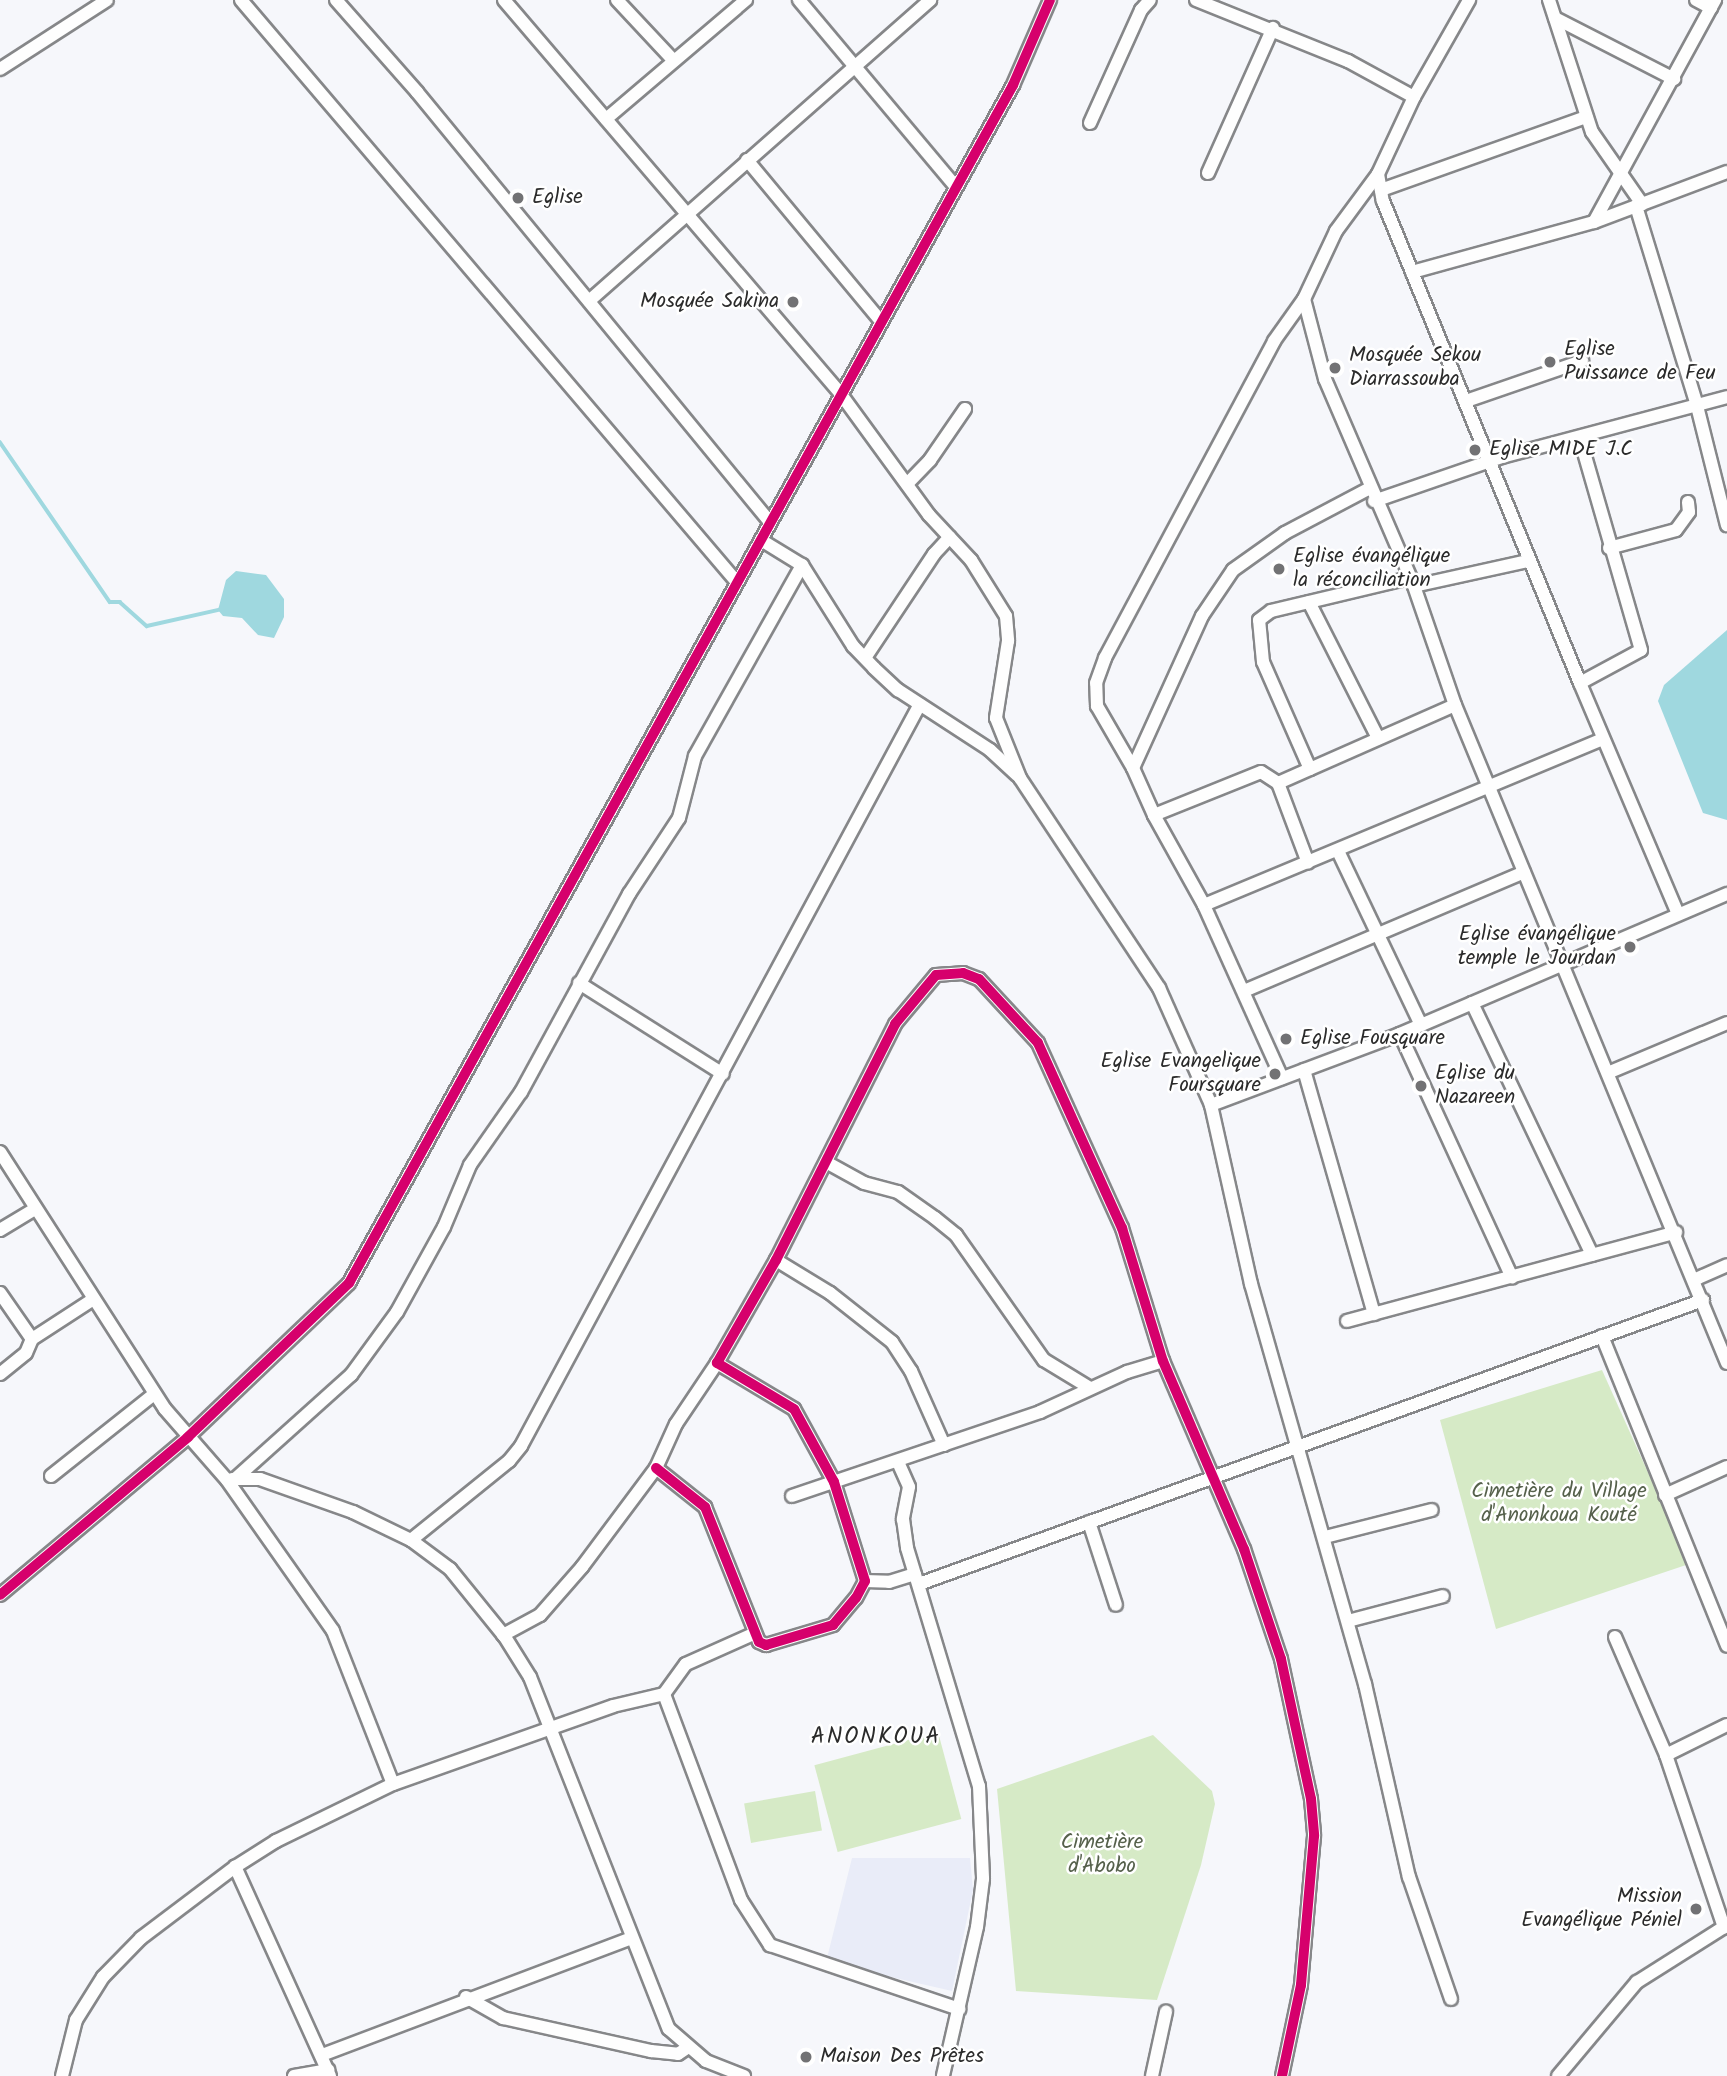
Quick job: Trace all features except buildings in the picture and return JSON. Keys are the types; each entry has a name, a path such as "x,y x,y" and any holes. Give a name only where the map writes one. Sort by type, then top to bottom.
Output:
{"street":[{"path":"0,69 107,0"},
{"path":"241,0 736,581"},
{"path":"336,0 589,300 769,521"},
{"path":"504,0 840,393 907,484 971,560 1006,616 1008,641 996,718 1020,778 1159,988 1211,1105 1251,1284 1300,1446 1348,1621 1409,1877 1451,1999"},
{"path":"617,0 674,61"},
{"path":"606,119 746,0"},
{"path":"799,0 954,185"},
{"path":"589,300 930,0"},
{"path":"0,1595 188,1437 349,1283 761,540 954,185 1013,85 1050,0"},
{"path":"1090,123 1141,10 1150,0"},
{"path":"1196,0 1273,28 1348,61 1414,97"},
{"path":"1282,1078 1204,905 1154,815 1133,768 1097,706 1096,683 1105,659 1274,341 1304,299 1336,231 1378,174 1414,97 1469,0"},
{"path":"1549,0 1586,117 1603,152 1620,172 1639,205 1698,406 1727,525"},
{"path":"1594,222 1713,4 1696,0"},
{"path":"1555,18 1674,79"},
{"path":"1208,173 1273,28"},
{"path":"1381,190 1586,117"},
{"path":"747,160 880,320"},
{"path":"1412,272 1594,222 1727,172"},
{"path":"1378,174 1381,190 1412,272 1491,461 1528,561 1678,914"},
{"path":"1304,299 1336,414 1412,582 1455,705 1696,1279 1727,1363"},
{"path":"1466,401 1582,361"},
{"path":"1374,501 1491,461 1727,397"},
{"path":"907,484 930,460 965,410"},
{"path":"1580,438 1640,650 1580,683"},
{"path":"1133,768 1202,616 1233,570 1274,540 1368,489"},
{"path":"1609,548 1676,530 1689,512 1688,502"},
{"path":"865,658 934,554 950,537"},
{"path":"761,540 802,565 865,658 920,704 990,750 1020,778"},
{"path":"1310,769 1282,713 1258,635 1264,614 1309,602 1528,561"},
{"path":"231,1480 351,1376 397,1312 444,1227 470,1165 521,1092 579,984 678,818 695,756 802,565"},
{"path":"1309,602 1378,738"},
{"path":"411,1540 509,1461 521,1446 920,704"},
{"path":"1278,783 1455,705"},
{"path":"1204,905 1490,790 1603,739"},
{"path":"1154,815 1261,772 1278,783 1308,863"},
{"path":"1338,851 1421,1025"},
{"path":"1244,991 1524,872"},
{"path":"1211,1105 1400,1034 1727,894"},
{"path":"503,1635 540,1615 656,1468 676,1424 717,1363 776,1261 895,1024 928,982 949,972 979,979 1038,1042 1122,1228 1163,1361 1244,1549 1281,1659 1311,1799 1311,1895 1301,1985 1282,2076"},
{"path":"579,984 723,1074"},
{"path":"1472,1003 1592,1255"},
{"path":"1610,1072 1727,1023"},
{"path":"1400,1034 1512,1277"},
{"path":"1304,1070 1374,1314"},
{"path":"0,1152 33,1210 154,1394 188,1437 231,1480 333,1632 393,1784"},
{"path":"826,1161 864,1183 898,1192 956,1235 1044,1360 1090,1388"},
{"path":"0,1230 33,1210"},
{"path":"1347,1321 1676,1232"},
{"path":"776,1261 830,1293 892,1342 911,1371 944,1445"},
{"path":"1696,1279 1727,1265"},
{"path":"0,1293 32,1339"},
{"path":"0,1374 26,1353 32,1339 92,1300"},
{"path":"865,1581 917,1579 1089,1522 1703,1300"},
{"path":"1602,1336 1727,1646"},
{"path":"792,1496 898,1462 1059,1404 1090,1388 1163,1361"},
{"path":"717,1363 794,1409 834,1482 865,1581"},
{"path":"51,1476 154,1394"},
{"path":"898,1462 909,1486 903,1529 979,1786 983,1879 959,2009 943,2076"},
{"path":"1665,1495 1727,1467"},
{"path":"656,1468 705,1507 738,1583 753,1634 766,1645 833,1625 865,1581"},
{"path":"231,1480 271,1483 354,1512 411,1540 439,1558 503,1635 530,1677 553,1728 631,1938 669,2029 687,2048 744,2076"},
{"path":"1325,1537 1432,1510"},
{"path":"1089,1522 1116,1605"},
{"path":"1348,1621 1443,1596"},
{"path":"62,2076 76,2020 103,1977 141,1938 235,1867 276,1841 393,1784 553,1728 664,1694 685,1664 753,1634"},
{"path":"1558,2076 1637,1982 1726,1926 1666,1755 1615,1637"},
{"path":"664,1694 741,1900 770,1945 959,2009"},
{"path":"1666,1755 1727,1726"},
{"path":"235,1867 329,2073 293,2076"},
{"path":"322,2055 466,1997 631,1938"},
{"path":"466,1997 517,2021 651,2051 678,2054 687,2048"},
{"path":"1152,2076 1166,2012"}],"shaded area":[{"path":"852,1858 970,1858 973,1890 952,1991 826,1962"}],"green space":[{"name":"Cimetière du Village d'Anonkoua Kouté","path":"1602,1370 1689,1564 1496,1629 1440,1420"},
{"path":"938,1732 961,1819 838,1852 814,1765"},
{"name":"Cimetière d'Abobo","path":"1153,1735 1212,1791 1215,1804 1201,1865 1157,2000 1016,1991 997,1789"},
{"path":"815,1791 822,1830 751,1843 744,1804"}],"water":[{"path":"236,571 266,575 284,599 284,617 274,638 258,635 242,618 223,616 218,610 226,580"},
{"path":"1727,630 1727,820 1703,813 1658,701 1664,685"}],"waterway":[{"path":"0,442 110,602 120,602 147,626 218,610"}],"cycle path":[{"path":"0,1595 188,1437 349,1283 1013,85 1050,0"},
{"path":"656,1468 705,1507 759,1642 766,1645 833,1625 856,1598 865,1581 834,1482 794,1409 717,1363 776,1260 895,1024 936,975 963,973 979,979 1038,1043 1122,1228 1163,1361 1244,1549 1281,1659 1311,1799 1314,1836 1301,1985 1282,2076"}],"place":[{"name":"Eglise","path":"518,198"},
{"name":"Mosquée Sakina","path":"793,302"},
{"name":"Eglise Puissance de Feu","path":"1550,362"},
{"name":"Mosquée Sekou Diarrassouba","path":"1335,368"},
{"name":"Eglise MIDE J.C","path":"1475,450"},
{"name":"Eglise évangélique la réconciliation","path":"1279,569"},
{"name":"Eglise évangélique temple le Jourdan","path":"1630,947"},
{"name":"Eglise Fousquare","path":"1286,1039"},
{"name":"Eglise Evangelique Foursquare","path":"1275,1074"},
{"name":"Eglise du Nazareen","path":"1421,1086"},
{"name":"Mission Evangélique Péniel","path":"1696,1909"},
{"name":"Maison Des Prêtes","path":"806,2057"}],"district":[{"name":"ANONKOUA","path":"876,1737"}]}
